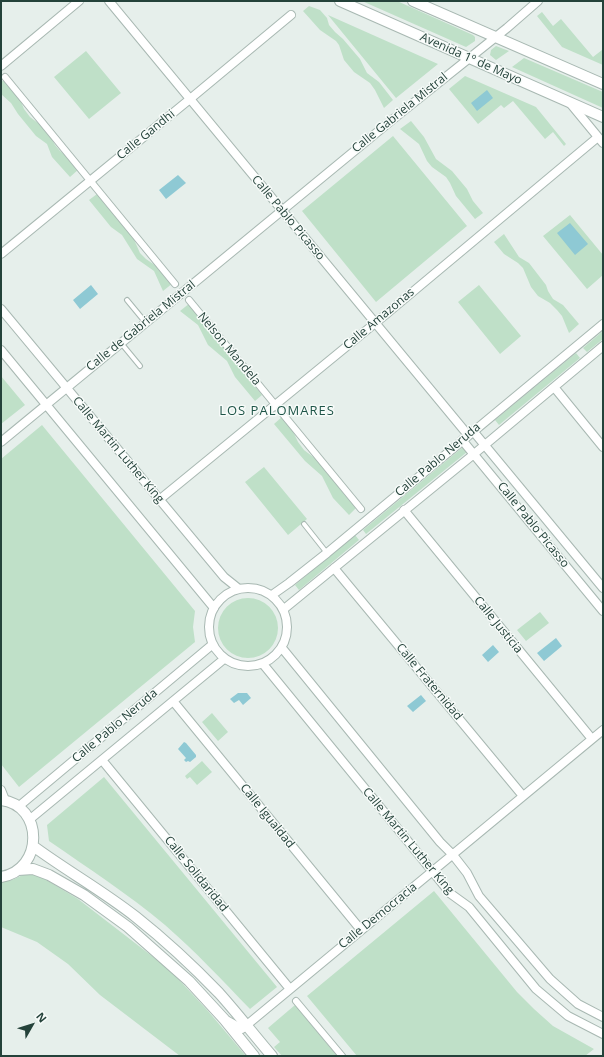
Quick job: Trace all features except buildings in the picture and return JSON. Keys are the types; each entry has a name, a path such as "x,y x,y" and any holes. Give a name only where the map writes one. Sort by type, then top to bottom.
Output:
{"street":[{"path":"1,66 79,1"},
{"name":"Calle Pablo Picasso","path":"109,1 468,435 484,446 603,588"},
{"name":"Avenida 1º de Mayo","path":"340,1 603,117"},
{"path":"413,1 603,84"},
{"name":"Calle Gabriela Mistral","path":"282,211 538,1"},
{"name":"Calle Gandhi","path":"1,254 291,15"},
{"path":"5,77 175,284"},
{"path":"569,101 600,140"},
{"name":"Calle Amazonas","path":"159,500 600,140"},
{"name":"Calle de Gabriela Mistral","path":"1,442 282,211"},
{"name":"Nelson Mandela","path":"189,300 361,509"},
{"name":"Calle Martin Luther King","path":"1,309 224,578 239,589"},
{"name":"Calle Pablo Neruda","path":"272,595 289,584 327,553 603,324"},
{"name":"Calle Pablo Neruda","path":"284,609 484,446 603,346"},
{"path":"1,350 214,608"},
{"path":"554,387 603,447"},
{"name":"Calle Pablo Picasso","path":"468,435 474,454 603,611"},
{"name":"Calle Justicia","path":"404,510 592,739"},
{"name":"Calle Fraternidad","path":"334,568 523,796"},
{"path":"239,589 257,589 272,595 284,609 287,619 288,629 282,648 274,658 254,667 242,667 224,658 213,644 209,626 217,601 239,589"},
{"name":"Calle Pablo Neruda","path":"18,807 213,644"},
{"name":"Calle Martin Luther King","path":"282,648 440,842 453,855 467,873 479,896 550,980 578,1004 603,1017"},
{"name":"Calle Pablo Neruda","path":"29,820 224,658"},
{"name":"Calle Martin Luther King","path":"263,664 432,872 451,894 469,907 536,989 568,1016 603,1034"},
{"name":"Calle Igualdad","path":"173,701 360,930"},
{"name":"Calle Democracia","path":"246,1026 603,730"},
{"name":"Calle Solidaridad","path":"102,760 290,989"},
{"path":"1,790 3,800 18,807 29,820 33,833 33,846 28,859 18,870 7,876 1,877"},
{"path":"33,846 96,888 157,934 204,979 272,1056"},
{"path":"18,870 33,869 49,875 84,896 133,932 189,981 224,1019 254,1056"},
{"path":"296,1001 342,1056"},
{"path":"224,1019 242,1029 246,1026"}],"lane":[{"path":"127,300 146,323"},
{"path":"121,343 140,366"},
{"path":"304,524 327,553"}],"green space":[{"path":"362,1 397,1 473,35 475,37 475,41 466,47"},
{"path":"309,6 320,10 327,18 329,25 360,59 367,73 379,82 393,100 384,108 370,83 354,72 344,60 339,45 336,41 320,30 303,11"},
{"path":"542,12 553,26 561,19 593,57 602,50 603,65 562,47 537,16"},
{"path":"328,15 438,64 396,98"},
{"path":"496,46 509,51 496,60 490,55 491,50"},
{"path":"86,51 121,93 89,119 54,77"},
{"path":"524,58 603,92 603,108 512,67"},
{"path":"465,76 536,107 566,144 564,146 553,132 545,139 513,101 504,108 501,105 478,124 449,89"},
{"path":"5,79 18,94 24,109 30,117 47,130 55,145 75,163 79,169 70,177 52,157 47,144 36,136 11,103 1,94 1,82"},
{"path":"411,121 424,137 436,159 452,171 467,189 473,201 483,213 475,219 456,196 446,177 432,167 427,161 419,144 400,129"},
{"path":"393,136 467,226 376,302 302,211"},
{"path":"97,194 106,206 120,217 132,235 140,253 165,272 173,283 163,291 154,271 137,259 122,235 111,227 89,200"},
{"path":"570,215 603,255 603,275 587,289 543,236"},
{"path":"504,234 519,257 529,263 546,285 553,299 563,305 579,324 569,333 562,316 550,303 538,296 531,287 523,268 504,254 494,242"},
{"path":"479,285 521,336 500,354 458,302"},
{"path":"190,303 203,318 213,338 229,352 262,395 255,401 235,377 227,361 208,345 198,325 180,311"},
{"path":"603,331 603,339 587,352 583,348"},
{"path":"576,353 580,358 499,425 495,420"},
{"path":"1,376 25,405 1,424"},
{"path":"283,416 290,425 298,442 304,450 325,466 343,493 356,508 349,515 333,498 322,476 305,461 274,424"},
{"path":"42,425 195,611 193,627 195,642 19,787 1,764 1,459"},
{"path":"463,447 467,452 366,534 363,530"},
{"path":"264,467 307,519 288,535 245,482"},
{"path":"355,535 359,540 299,590 295,585"},
{"path":"242,598 254,598 265,603 273,611 278,622 276,640 265,653 254,658 242,658 231,653 223,645 218,634 218,622 223,611 231,603"},
{"path":"540,612 549,623 526,641 517,630"},
{"path":"212,713 228,732 218,741 202,722"},
{"path":"202,761 212,772 197,785 190,777 187,779 185,776"},
{"path":"104,777 277,987 250,1009 198,955 165,925 122,892 49,841 47,825"},
{"path":"27,873 38,875 78,899 170,970 208,1011 246,1056 180,1056 100,995 68,964 37,942 1,927 1,882 12,880"},
{"path":"434,891 517,992 534,1009 553,1026 594,1049 585,1056 357,1056 307,996"},
{"path":"295,1005 337,1056 282,1056 274,1047 280,1042 268,1028"}],"water":[{"path":"487,90 493,98 477,111 471,103"},
{"path":"178,175 186,183 166,199 159,190"},
{"path":"570,223 588,244 575,255 557,233"},
{"path":"91,285 98,294 80,309 73,300"},
{"path":"556,638 562,646 544,661 537,653"},
{"path":"493,645 499,652 488,662 482,655"},
{"path":"238,693 247,693 251,698 243,705 239,700 234,703 230,699"},
{"path":"421,695 426,701 413,712 407,706"},
{"path":"184,742 196,755 196,757 190,762 186,762 184,760 186,758 178,749"}],"district":[{"name":"LOS PALOMARES","path":"277,411"}]}
